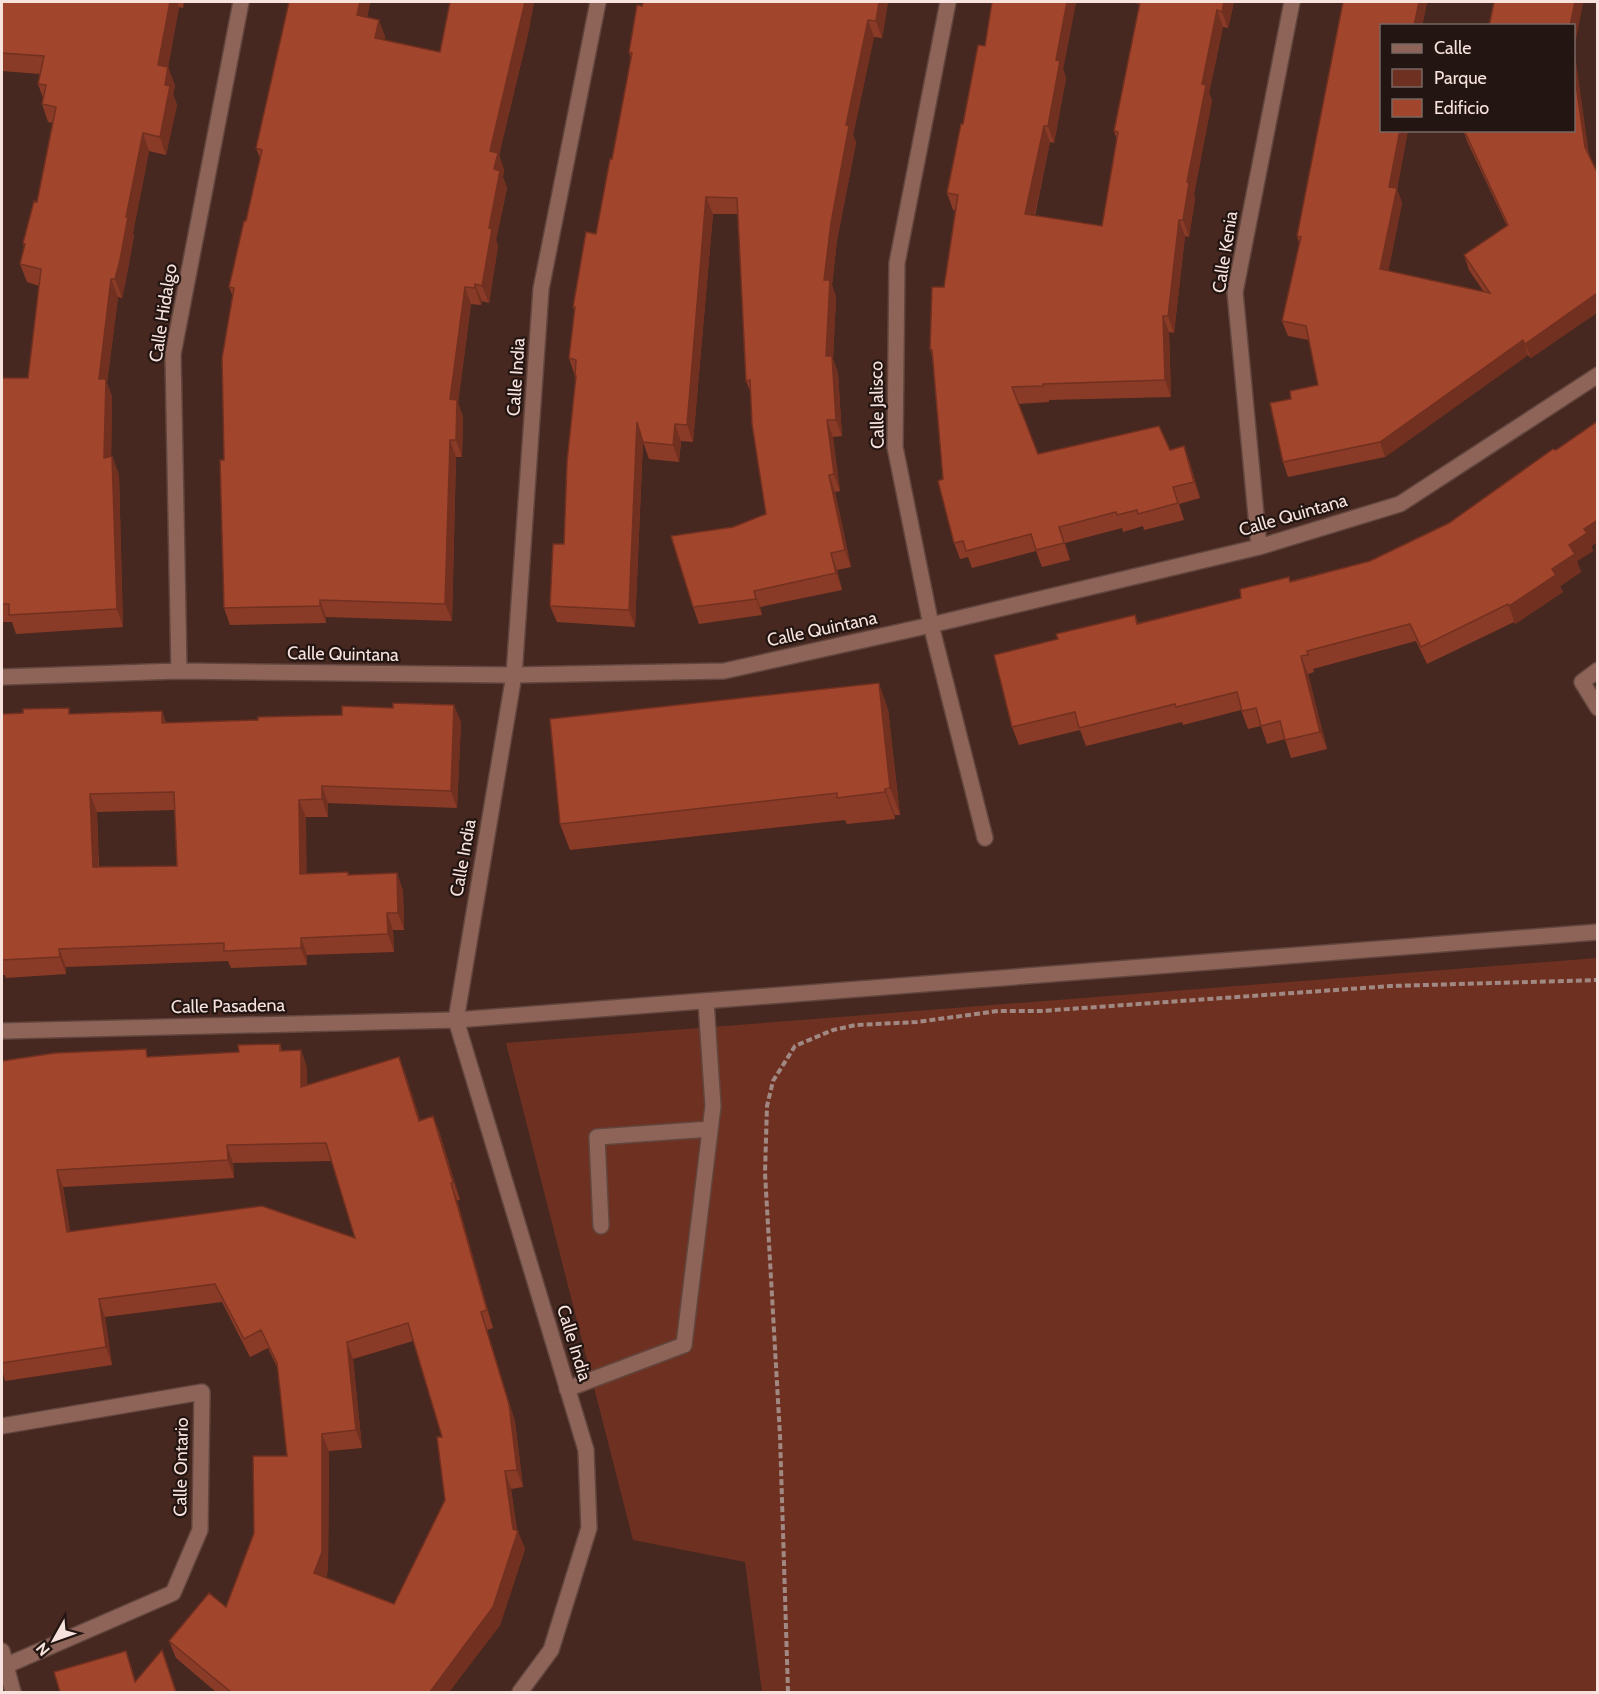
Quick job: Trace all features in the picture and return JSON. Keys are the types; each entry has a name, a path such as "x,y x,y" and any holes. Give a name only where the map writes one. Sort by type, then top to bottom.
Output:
{"street":[{"name":"Calle Hidalgo","path":"179,671 173,354 241,2"},
{"name":"Calle India","path":"520,1692 551,1650 589,1528 586,1450 456,1020 514,675 541,289 598,2"},
{"name":"Calle Jalisco","path":"948,2 897,263 895,447 931,625 985,838"},
{"name":"Calle Kenia","path":"1259,547 1235,292 1292,2"},
{"name":"Calle Quintana","path":"2,677 179,671 514,675 724,671 931,625 1259,547 1400,504 1598,375"},
{"path":"1598,670 1582,682 1598,708"},
{"name":"Calle Pasadena","path":"2,1030 456,1020 1598,932"},
{"path":"567,1389 684,1345 713,1106 706,1001"},
{"path":"601,1226 597,1137 710,1129"},
{"name":"Calle Ontario","path":"2,1426 202,1392 200,1530 173,1593 5,1666"},
{"path":"2,1651 13,1692"}],"path":[{"path":"788,1692 780,1436 765,1173 767,1106 773,1081 795,1046 832,1030 856,1025 917,1022 998,1011 1063,1009 1391,986 1598,980"}],"green space":[{"path":"1597,958 1597,1692 762,1692 745,1562 633,1540 506,1043"}],"building":[{"path":"2,2 170,2 158,65 168,67 165,85 170,86 160,137 143,133 120,260 115,279 111,279 99,379 106,379 104,458 112,456 117,609 9,615 9,604 2,604 2,378 28,378 41,269 20,264 34,201 37,202 56,107 42,104 46,85 38,84 44,56 2,53"},
{"path":"289,2 360,2 357,15 379,20 375,38 440,52 450,2 525,2 490,151 498,153 494,169 500,171 489,228 492,229 482,286 475,284 475,288 465,287 450,399 457,400 456,440 450,440 445,604 320,600 320,606 224,608 220,460 224,460 222,358 234,288 229,287 262,150 256,148"},
{"path":"643,2 879,2 876,21 868,20 846,125 849,126 831,223 824,280 830,280 826,356 832,356 836,420 827,420 834,474 829,475 845,550 831,553 836,573 754,591 756,599 693,607 671,536 733,527 766,514 752,424 750,380 746,381 737,198 706,197 687,425 675,424 673,445 643,442 637,422 629,610 550,606 553,544 564,544 567,462 576,376 576,360 569,358 575,307 573,307 586,232 596,234 632,53 629,52 637,5 642,6"},
{"path":"992,2 1067,2 1056,60 1060,61 1048,126 1044,126 1025,214 1102,226 1118,132 1114,131 1140,2 1224,2 1222,12 1217,10 1202,84 1206,85 1187,182 1189,183 1183,220 1179,220 1168,316 1163,316 1165,380 1012,387 1038,454 1159,426 1170,450 1184,446 1194,482 1173,487 1178,503 1138,514 1137,510 1117,515 1116,512 1059,527 1064,543 1036,550 1031,534 966,551 963,541 954,543 938,481 943,479 932,350 930,349 932,287 944,287 958,195 947,193 978,45 985,46"},
{"path":"1343,2 1419,2 1414,24 1380,24 1380,132 1400,132 1389,187 1397,188 1380,269 1490,293 1464,255 1508,225 1465,132 1575,132 1575,77 1585,147 1598,174 1598,296 1596,294 1525,344 1523,340 1380,442 1283,462 1270,403 1291,399 1290,391 1318,385 1306,326 1282,321 1301,237 1297,236"},
{"path":"1494,2 1575,2 1570,24 1489,24"},
{"path":"1598,421 1598,520 1584,529 1587,533 1569,545 1575,554 1552,569 1556,575 1509,606 1508,604 1421,647 1410,624 1307,651 1308,655 1301,656 1320,732 1285,740 1280,721 1261,726 1256,708 1242,711 1237,692 1176,707 1175,704 1079,728 1075,712 1012,727 994,655 1058,639 1056,634 1135,615 1137,624 1241,598 1240,589 1289,577 1290,582 1370,561 1449,523 1553,449 1556,450"},
{"path":"879,683 890,788 885,789 885,792 837,798 837,793 560,824 550,719"},
{"path":"393,703 454,705 451,791 322,786 322,799 299,800 300,874 397,873 398,913 387,913 388,934 301,938 301,948 224,951 224,943 59,949 60,957 2,960 2,714 23,713 23,709 69,708 69,714 162,711 162,723 342,715 342,706 393,708","holes":["174,792 177,866 93,867 90,794"]},
{"path":"280,1044 280,1051 301,1050 301,1087 399,1057 419,1121 433,1116 453,1182 451,1183 487,1310 481,1312 509,1404 517,1470 505,1471 513,1529 518,1531 493,1607 430,1692 231,1692 169,1641 209,1593 226,1607 254,1533 253,1456 287,1456 277,1363 261,1330 244,1339 215,1284 99,1299 106,1347 2,1363 2,1061 55,1053 146,1049 147,1057 239,1052 238,1045","holes":["326,1143 355,1238 262,1206 67,1232 57,1170 228,1160 227,1145","408,1323 442,1437 437,1437 445,1500 394,1604 314,1573 322,1552 322,1434 356,1430 347,1342"]},
{"path":"162,1650 176,1692 60,1692 54,1672 126,1651 135,1682"}]}
